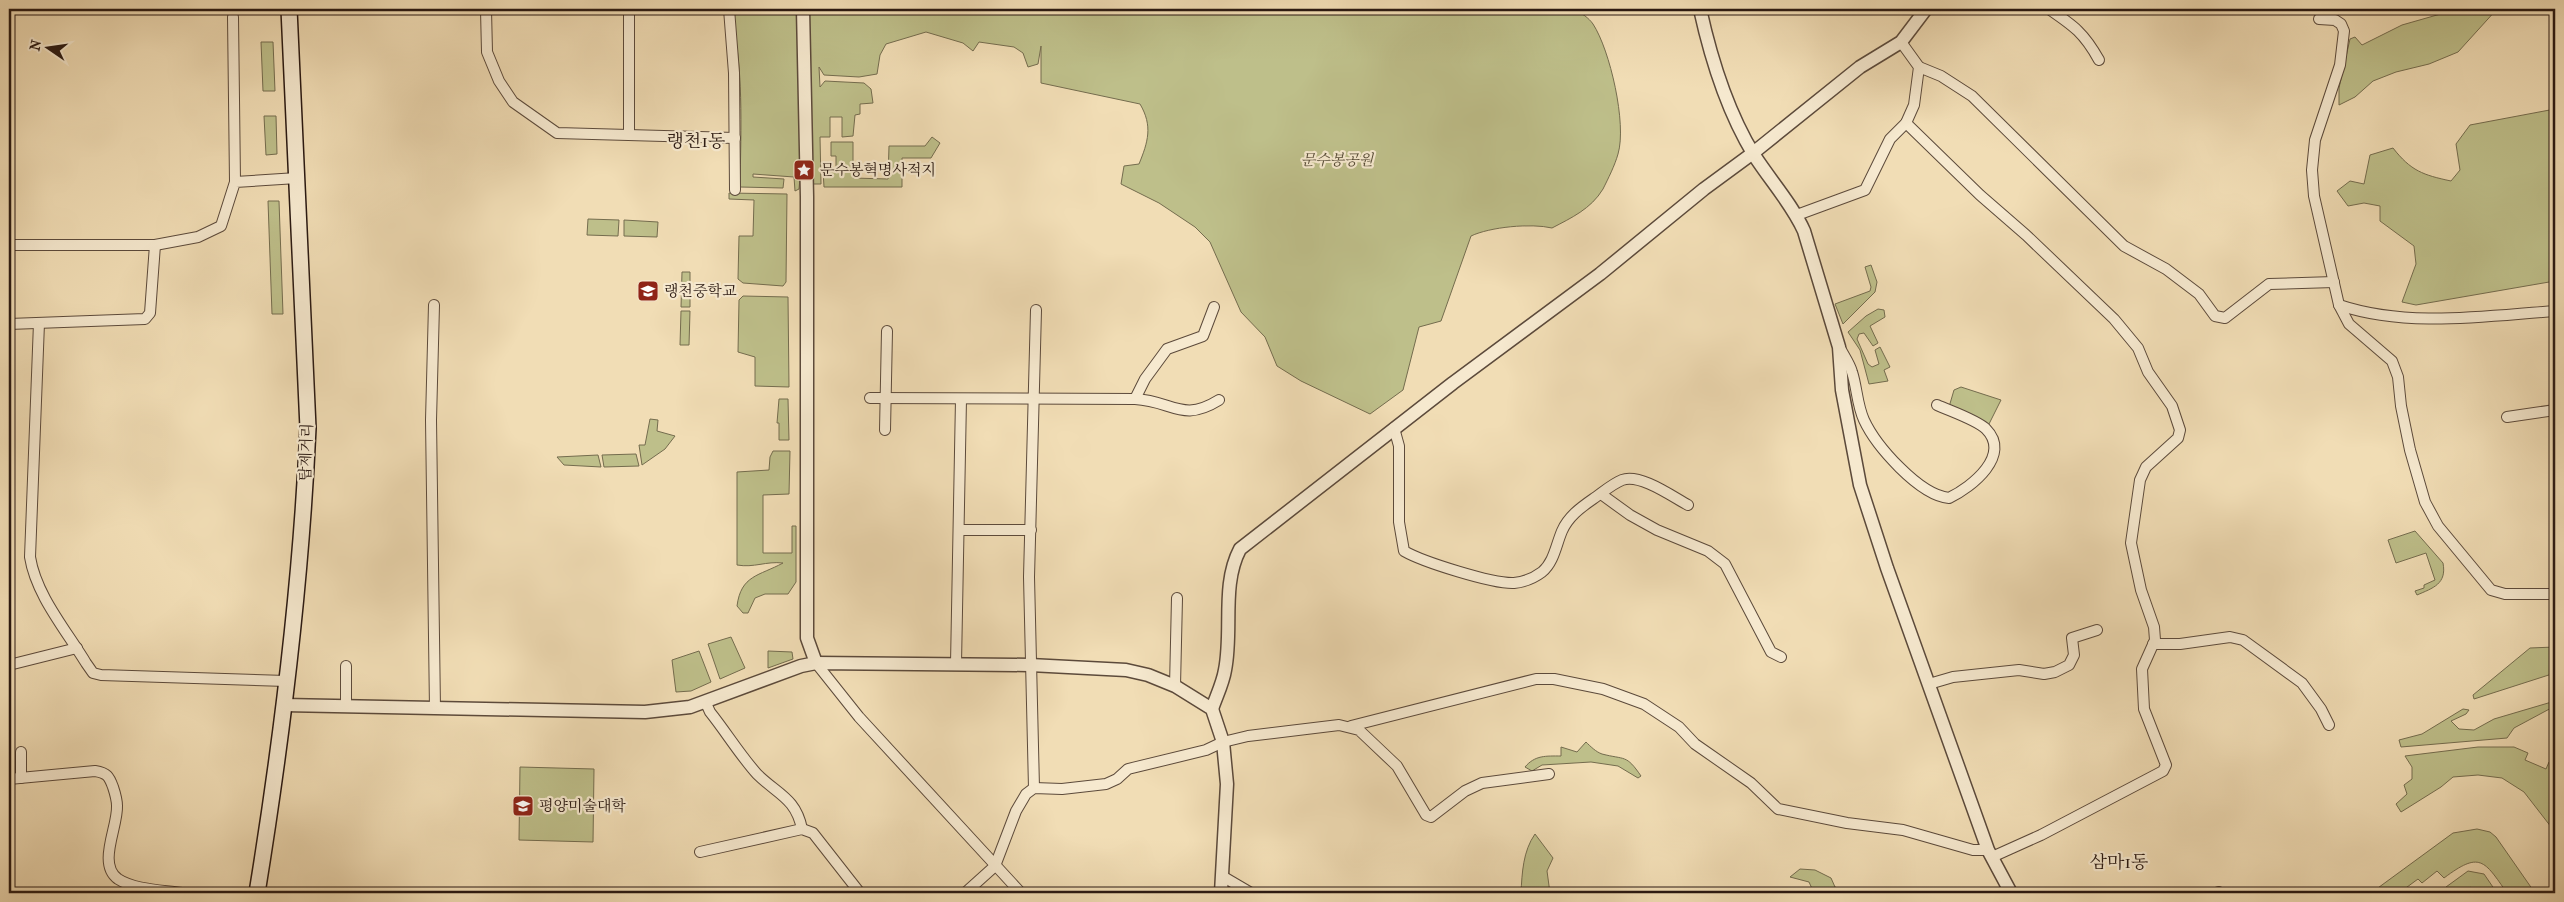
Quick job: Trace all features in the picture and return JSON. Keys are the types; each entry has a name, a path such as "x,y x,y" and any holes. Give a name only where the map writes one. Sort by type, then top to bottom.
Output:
{"main road":[{"name":"탑제거리","path":"257,893 278,763 304,500 308,428 289,9"}],"street":[{"path":"629,9 630,134"},
{"path":"729,9 734,73 735,190"},
{"path":"803,9 806,197 807,627 810,650 816,664 859,717 1021,893"},
{"path":"1700,9 1723,89 1753,153 1782,197 1797,215 1839,347 1852,370 1864,419 1878,444 1926,489 1942,498 1949,498 1977,477 1994,457 1995,442 1985,428 1937,405"},
{"path":"1221,893 1227,784 1223,742 1212,710 1225,670 1233,562 1240,549 1394,428 1600,274 1704,189 1753,153 1860,67 1901,42 1926,9"},
{"path":"2049,9 2076,27 2087,38 2099,60"},
{"path":"486,10 487,52 499,81 513,102 556,132 735,138"},
{"path":"9,245 155,245 198,237 221,226 236,182 233,16"},
{"path":"2319,19 2335,20 2341,24 2344,31 2340,65 2315,140 2312,170 2314,196 2339,305 2349,324 2392,361 2398,377 2401,406 2410,450 2425,502 2438,526 2491,590 2505,594 2555,594"},
{"path":"1901,42 1919,67 1941,76 1972,96 2124,246 2166,269 2199,294 2215,316 2225,318 2269,284 2334,282"},
{"path":"1797,215 1865,190 1890,139 1906,123 1914,105 1919,67"},
{"path":"1351,726 1378,717 1536,679 1554,679 1603,690 1644,704 1679,727 1695,744 1751,783 1778,809 1846,823 1903,830 1990,853 2041,835 2163,771 2166,765 2165,757 2144,709 2142,669 2153,644 2154,628 2141,590 2131,543 2140,480 2146,467 2178,438 2180,430 2172,406 2148,372 2138,348 2114,319 2026,234 1980,196 1906,123"},
{"path":"236,182 298,178"},
{"path":"9,324 145,319 150,313 155,245"},
{"path":"2339,305 2358,311 2411,319 2555,312"},
{"path":"434,306 431,420 435,709"},
{"path":"1135,399 1145,379 1167,349 1203,336 1214,308"},
{"path":"1034,788 1029,577 1036,310"},
{"path":"39,323 30,557 32,572 41,592 93,673 101,675 286,681"},
{"path":"885,430 887,331"},
{"path":"1839,347 1842,390 1860,485 1990,853 2011,893"},
{"path":"870,398 1135,399 1152,400 1193,412 1219,400"},
{"path":"956,664 961,399"},
{"path":"2507,417 2555,410"},
{"path":"1394,428 1399,446 1399,522 1404,551 1428,561 1499,582 1514,583 1533,578 1550,563 1562,530 1571,516 1623,480 1634,480 1655,486 1688,505"},
{"path":"1601,494 1630,515 1657,530 1708,551 1725,564 1771,652 1781,657"},
{"path":"959,530 1031,530"},
{"path":"1175,686 1178,598"},
{"path":"1929,684 1953,677 2018,670 2044,674 2055,672 2069,665 2074,655 2072,638 2098,630"},
{"path":"2153,644 2180,644 2230,637 2243,640 2302,682 2321,709 2329,725"},
{"path":"9,665 77,648"},
{"path":"284,705 646,712 690,707 801,666 816,664 956,664 1030,665 1126,670 1148,675 1175,686 1212,710"},
{"path":"346,666 346,707"},
{"path":"705,701 710,712 758,774 779,790 791,803 799,816 802,829"},
{"path":"965,893 995,866 1016,812 1026,794 1034,788 1062,789 1106,784 1117,780 1128,769 1206,750 1223,742 1248,736 1339,725 1351,726 1359,730 1397,766 1426,815 1431,817 1465,791 1482,783 1549,774"},
{"path":"21,752 21,778"},
{"path":"9,779 95,771 104,772 109,776 117,806 108,865 112,872 118,879 130,884 182,893"},
{"path":"700,852 802,829 813,833 860,893"},
{"path":"1222,876 1251,893"}],"green space":[{"name":"문수봉공원","path":"730,9 1575,9 1593,24 1611,69 1619,107 1620,141 1618,154 1603,189 1593,202 1552,228 1533,226 1511,227 1489,230 1471,236 1441,321 1419,327 1403,390 1370,414 1301,381 1277,366 1265,337 1241,312 1210,242 1195,227 1159,203 1121,184 1124,166 1139,164 1147,141 1147,120 1140,104 1041,83 1041,46 1038,64 1028,67 1023,53 1014,47 979,42 973,51 963,43 926,32 886,44 880,55 877,74 859,77 824,75 819,67 820,87 825,81 864,83 871,89 873,103 860,104 860,114 855,115 853,136 842,137 842,117 830,117 830,137 820,137 821,184 809,184 809,178 800,178 799,189 795,191 794,177 753,174 753,177 784,179 783,188 740,187 740,75"},
{"path":"2458,9 2497,9 2458,52 2429,64 2396,72 2373,81 2355,97 2339,105 2339,88 2350,39 2355,37 2362,45 2402,25"},
{"path":"261,42 273,42 275,91 263,91"},
{"path":"2555,109 2555,281 2416,305 2402,302 2416,264 2414,246 2380,221 2380,206 2364,203 2348,206 2337,191 2350,181 2364,184 2370,155 2393,148 2406,162 2418,171 2451,181 2460,170 2456,144 2470,125"},
{"path":"264,116 276,116 277,154 266,155"},
{"path":"932,137 940,143 931,158 902,158 902,187 824,187 823,170 836,169 836,156 831,156 831,142 853,142 853,178 888,179 889,146 925,146"},
{"path":"729,193 787,194 786,282 783,286 743,283 738,279 739,236 753,236 754,200 729,199"},
{"path":"268,201 279,201 283,314 272,314"},
{"path":"588,219 619,220 618,236 587,235"},
{"path":"624,220 658,222 657,237 624,236"},
{"path":"1871,265 1877,282 1875,292 1843,324 1835,304 1870,291 1871,287 1865,267"},
{"path":"682,272 690,272 690,307 681,307"},
{"path":"743,296 788,297 789,387 755,386 755,357 738,352 739,300"},
{"path":"1878,309 1884,310 1885,317 1870,326 1878,343 1873,346 1864,333 1859,334 1857,339 1868,364 1872,367 1879,364 1875,350 1880,347 1890,367 1884,370 1888,381 1869,384 1860,350 1848,332 1866,316"},
{"path":"681,311 690,311 689,345 680,345"},
{"path":"1961,387 2001,400 1988,426 1949,407 1954,390"},
{"path":"779,399 788,399 789,440 779,440 779,423 777,423"},
{"path":"650,419 658,420 657,431 675,436 665,449 642,465 639,445 645,445"},
{"path":"773,451 790,451 789,494 763,495 763,553 792,553 792,526 796,526 796,582 788,594 765,594 755,598 748,613 743,613 737,606 742,588 752,578 783,563 749,566 737,565 737,472 769,470 770,457"},
{"path":"636,454 639,466 604,467 602,455"},
{"path":"598,455 601,467 564,465 557,457"},
{"path":"2415,531 2443,563 2444,570 2441,581 2438,584 2417,595 2415,591 2424,588 2424,585 2435,580 2426,553 2396,563 2388,540"},
{"path":"731,637 745,668 720,679 708,644"},
{"path":"2555,647 2555,673 2474,699 2473,695 2530,648"},
{"path":"699,651 711,682 691,691 676,692 672,660"},
{"path":"768,651 792,652 793,659 768,668"},
{"path":"2555,701 2555,706 2514,728 2507,738 2401,747 2399,740 2422,734 2463,709 2469,710 2466,714 2451,721 2459,729 2474,730 2494,719"},
{"path":"1586,742 1600,753 1628,761 1641,776 1638,778 1618,766 1591,762 1542,765 1532,771 1525,767 1537,758 1561,756 1561,747 1577,752"},
{"path":"2478,747 2514,747 2528,753 2525,760 2546,769 2549,762 2555,764 2555,832 2524,792 2502,778 2478,775 2453,777 2441,787 2401,812 2396,804 2407,794 2404,785 2412,779 2412,767 2405,756"},
{"path":"520,767 594,769 593,842 519,840"},
{"path":"2477,829 2490,832 2496,837 2535,893 2507,893 2493,873 2480,863 2474,862 2466,864 2444,878 2437,871 2422,883 2418,879 2399,893 2371,893 2453,833"},
{"path":"1535,834 1553,858 1547,871 1550,893 1521,893 1526,855"},
{"path":"1800,869 1815,870 1831,878 1835,887 1848,893 1814,893 1809,882 1790,877"},
{"path":"2468,871 2484,874 2497,893 2486,892 2482,888 2476,893 2471,887 2463,893 2451,893 2446,887"}],"place":[{"name":"문수봉혁명사적지","path":"804,170"},
{"name":"랭천중학교","path":"648,291"},
{"name":"평양미술대학","path":"523,806"}],"district":[{"name":"랭천1동","path":"696,141"},
{"name":"삼마1동","path":"2119,862"}]}
